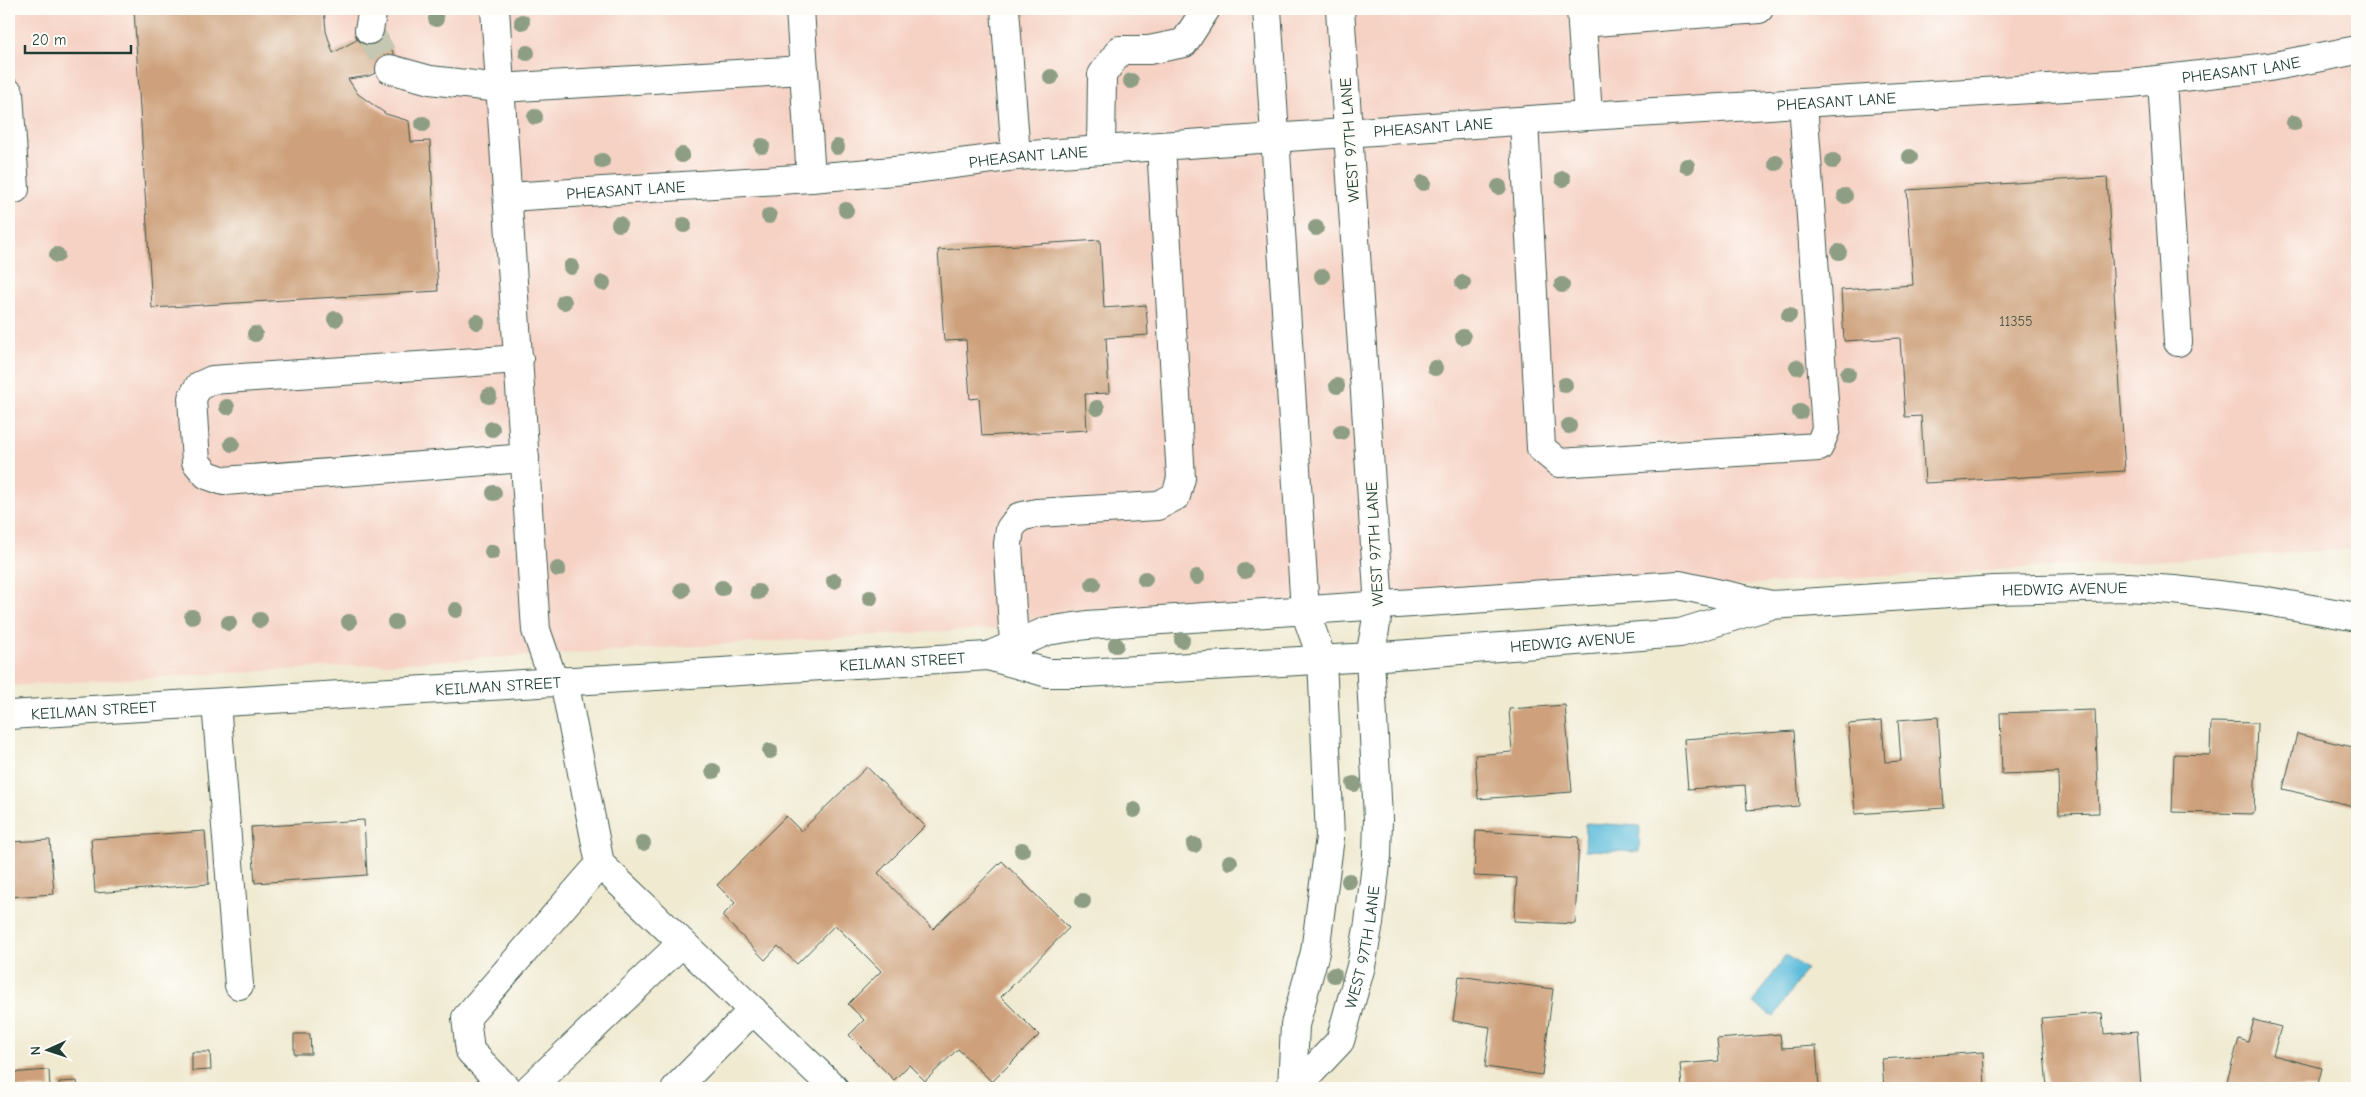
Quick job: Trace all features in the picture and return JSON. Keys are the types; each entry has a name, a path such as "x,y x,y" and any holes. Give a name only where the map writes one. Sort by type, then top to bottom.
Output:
{"street":[{"path":"496,9 536,630 559,682 600,864 753,1010 826,1086"},
{"path":"800,9 811,178"},
{"path":"1006,9 1016,156"},
{"path":"1101,150 1102,75 1120,50 1149,50 1184,43 1206,9"},
{"path":"1267,9 1305,611 1322,659 1330,837 1315,952 1295,1025 1292,1088"},
{"name":"WEST 97TH LANE","path":"1296,1088 1340,1041 1361,966 1369,923 1377,856 1378,819 1370,657 1379,607 1340,9"},
{"path":"1588,116 1581,16 1759,9"},
{"name":"PHEASANT LANE","path":"508,197 811,178 905,170 1016,156 1588,116 2162,80 2269,67 2357,50"},
{"path":"390,69 430,80 500,88 804,70"},
{"path":"2162,80 2178,342"},
{"path":"9,93 15,188 9,189"},
{"path":"1524,121 1541,448 1559,463 1819,447 1826,429 1803,103"},
{"path":"1014,644 1008,544 1010,529 1019,517 1037,513 1157,506 1176,496 1181,478 1162,146"},
{"path":"519,359 212,380 199,386 192,398 196,462 207,475 224,481 525,458"},
{"name":"HEDWIG AVENUE","path":"1379,607 1679,585 1771,605"},
{"name":"HEDWIG AVENUE","path":"1370,657 1680,633 1771,605 1994,590 2128,587 2261,600 2357,617"},
{"name":"KEILMAN STREET","path":"988,656 1047,631 1086,625 1379,607"},
{"name":"KEILMAN STREET","path":"9,715 988,656 1048,673 1370,657"},
{"path":"216,703 239,985"},
{"path":"506,1088 470,1051 466,1018 600,864"},
{"path":"530,1088 682,943"},
{"path":"676,1088 753,1010"}],"shaded area":[{"path":"9,9 2357,9 2357,549 9,686"}],"water":[{"path":"1586,823 1640,826 1639,852 1585,850"},
{"path":"1786,955 1806,969 1774,1017 1753,1003"}],"building":[{"path":"134,9 324,9 326,31 333,53 380,27 398,62 369,76 348,79 358,94 386,114 409,121 411,142 430,141 438,291 152,308"},
{"path":"2107,177 2125,471 1925,483 1921,416 1905,417 1900,338 1844,341 1841,290 1913,285 1907,190"},
{"path":"1100,240 1104,308 1146,305 1148,335 1106,338 1109,393 1085,394 1087,430 982,436 979,398 970,399 966,340 944,341 938,250"},
{"path":"1565,705 1572,792 1478,799 1475,755 1512,752 1509,709"},
{"path":"2095,710 2099,813 2059,814 2058,772 2002,774 2000,713"},
{"path":"1938,717 1944,808 1855,814 1848,724 1882,721 1885,762 1901,761 1898,720"},
{"path":"2211,722 2257,723 2254,814 2172,812 2174,754 2210,755"},
{"path":"1794,731 1799,806 1747,810 1745,785 1688,789 1684,739"},
{"path":"2297,734 2357,748 2357,807 2283,789"},
{"path":"867,767 925,826 878,873 933,929 1002,861 1069,928 1001,997 1039,1035 992,1082 958,1049 925,1081 909,1065 894,1080 849,1035 864,1020 848,1004 881,971 835,925 797,964 778,946 765,960 722,916 735,903 717,885 786,816 801,831"},
{"path":"364,820 367,875 255,883 251,827"},
{"path":"205,831 209,884 95,893 91,839"},
{"path":"1476,831 1579,837 1575,924 1514,921 1517,878 1474,876"},
{"path":"50,840 54,894 9,897 9,842"},
{"path":"1459,976 1553,989 1542,1075 1485,1067 1490,1027 1453,1021"},
{"path":"2102,1013 2104,1034 2137,1031 2141,1088 2047,1088 2041,1018"},
{"path":"2254,1020 2281,1027 2273,1055 2322,1068 2317,1088 2225,1088 2239,1039 2248,1042"},
{"path":"294,1034 310,1034 311,1054 294,1054"},
{"path":"1780,1034 1782,1048 1816,1046 1819,1088 1682,1088 1680,1064 1719,1061 1717,1039"},
{"path":"192,1052 210,1052 211,1070 192,1071"},
{"path":"1983,1052 1985,1088 1884,1088 1882,1059"},
{"path":"49,1070 50,1088 9,1088 9,1073"},
{"path":"77,1081 78,1088 60,1088 59,1082"}],"tunnel":[{"path":"369,30 390,69"}]}
